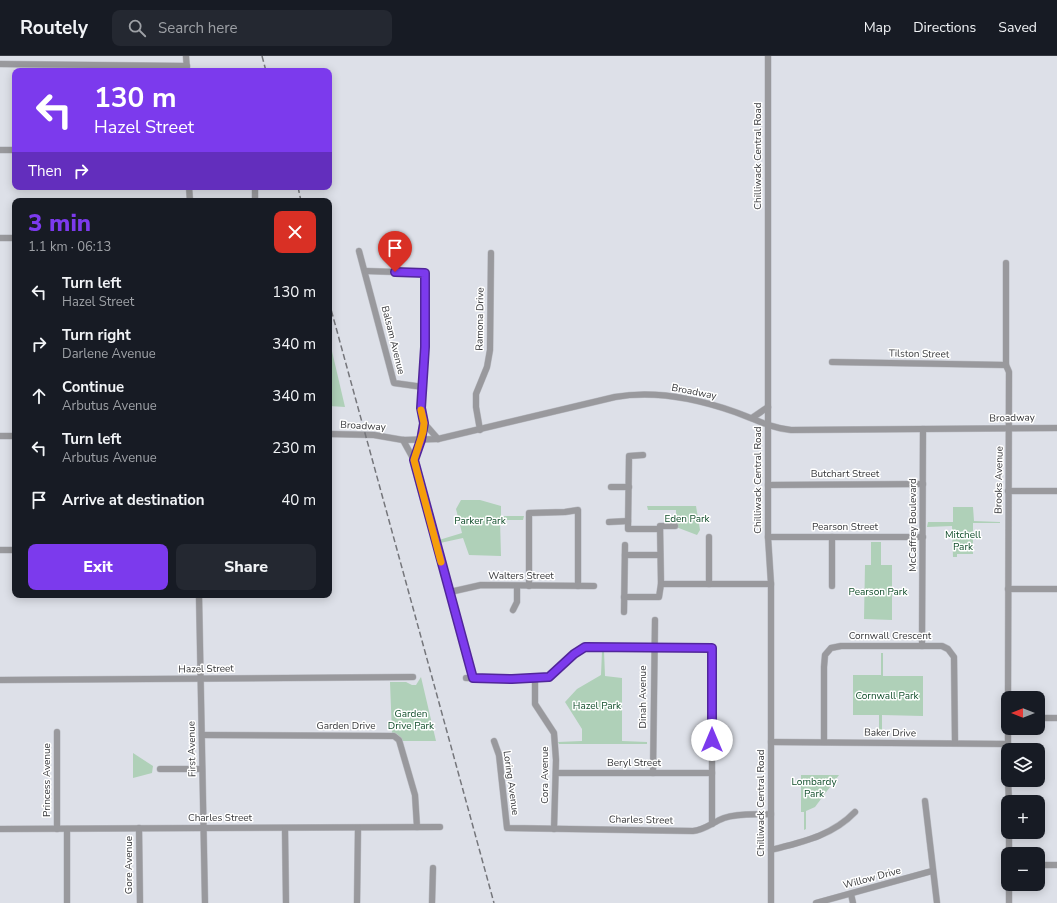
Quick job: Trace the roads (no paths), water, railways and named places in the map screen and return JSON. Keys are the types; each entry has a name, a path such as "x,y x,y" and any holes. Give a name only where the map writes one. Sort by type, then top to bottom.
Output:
{"street":[{"path":"186,56 187,68"},
{"name":"Chilliwack Central Road","path":"768,56 768,537 771,584 771,903"},
{"path":"0,64 150,68"},
{"path":"0,150 12,150"},
{"path":"0,238 12,238"},
{"name":"Balsam Avenue","path":"359,251 366,271 394,383 422,387"},
{"name":"Ramona Drive","path":"480,430 476,407 476,394 487,367 490,350 491,253"},
{"name":"Brooks Avenue","path":"1006,263 1006,365 1009,372 1010,428 1008,491 1008,691"},
{"path":"366,271 425,273 421,408 424,423 421,440 414,460"},
{"name":"Tilston Street","path":"832,362 1006,365"},
{"name":"Broadway","path":"332,434 374,435 403,440 438,439 615,397 640,394 690,400 724,408 768,425 791,430 1057,428"},
{"path":"752,418 768,407"},
{"path":"424,423 438,439"},
{"name":"McCaffrey Boulevard","path":"922,646 923,429"},
{"path":"0,436 12,436"},
{"path":"403,440 414,460 473,678"},
{"path":"643,455 629,456 628,529 660,530"},
{"name":"Butchart Street","path":"768,485 923,484"},
{"path":"611,487 629,487"},
{"path":"1008,491 1057,491"},
{"path":"529,586 529,513 565,512 578,510 578,586"},
{"path":"609,522 628,522"},
{"path":"624,597 659,597 661,584 660,526 676,526"},
{"path":"709,537 709,584"},
{"name":"Pearson Street","path":"768,537 923,537"},
{"path":"832,537 832,586"},
{"path":"624,612 625,545"},
{"path":"0,550 12,550"},
{"path":"624,555 660,555"},
{"path":"661,584 771,584"},
{"name":"Walters Street","path":"450,592 481,585 594,586"},
{"path":"513,610 517,602 517,586"},
{"path":"1008,589 1057,589"},
{"name":"First Avenue","path":"199,598 205,903"},
{"name":"Dinah Avenue","path":"653,773 653,647 655,620"},
{"name":"Cornwall Crescent","path":"824,742 824,667 825,655 831,648 841,646 942,646 948,648 954,657 955,743"},
{"path":"466,678 549,677 574,654 585,647 712,648 712,824"},
{"name":"Hazel Street","path":"0,680 413,677"},
{"name":"Cora Avenue","path":"534,678 535,704 554,733 556,773 554,829"},
{"path":"1045,718 1057,718"},
{"name":"Princess Avenue","path":"56,732 57,829"},
{"name":"Garden Drive","path":"202,735 394,736 399,740 415,795 418,827"},
{"name":"Loring Avenue","path":"494,741 499,755 507,828"},
{"name":"Baker Drive","path":"771,742 955,743 1001,746"},
{"path":"160,768 202,769"},
{"name":"Beryl Street","path":"556,773 712,773"},
{"path":"925,802 936,903"},
{"path":"771,850 831,832 856,812"},
{"name":"Charles Street","path":"507,828 701,831 723,818 737,815 771,814"},
{"name":"Charles Street","path":"0,829 440,827"},
{"name":"Gore Avenue","path":"139,828 140,903"},
{"path":"285,828 286,903"},
{"path":"357,903 358,828"},
{"path":"67,829 68,903"},
{"path":"1045,865 1057,865"},
{"path":"432,903 433,868"},
{"name":"Willow Drive","path":"816,903 932,871"},
{"path":"1009,891 1009,903"},
{"path":"851,894 852,903"}],"railway":[{"path":"262,56 265,68"},
{"path":"299,190 300,198"},
{"path":"332,313 494,903"}],"park label":[{"name":"Eden Park","path":"687,519"},
{"name":"Parker Park","path":"480,521"},
{"name":"Mitchell Park","path":"963,540"},
{"name":"Pearson Park","path":"878,592"},
{"name":"Cornwall Park","path":"887,696"},
{"name":"Hazel Park","path":"597,706"},
{"name":"Garden Drive Park","path":"411,720"},
{"name":"Lombardy Park","path":"814,788"}]}
